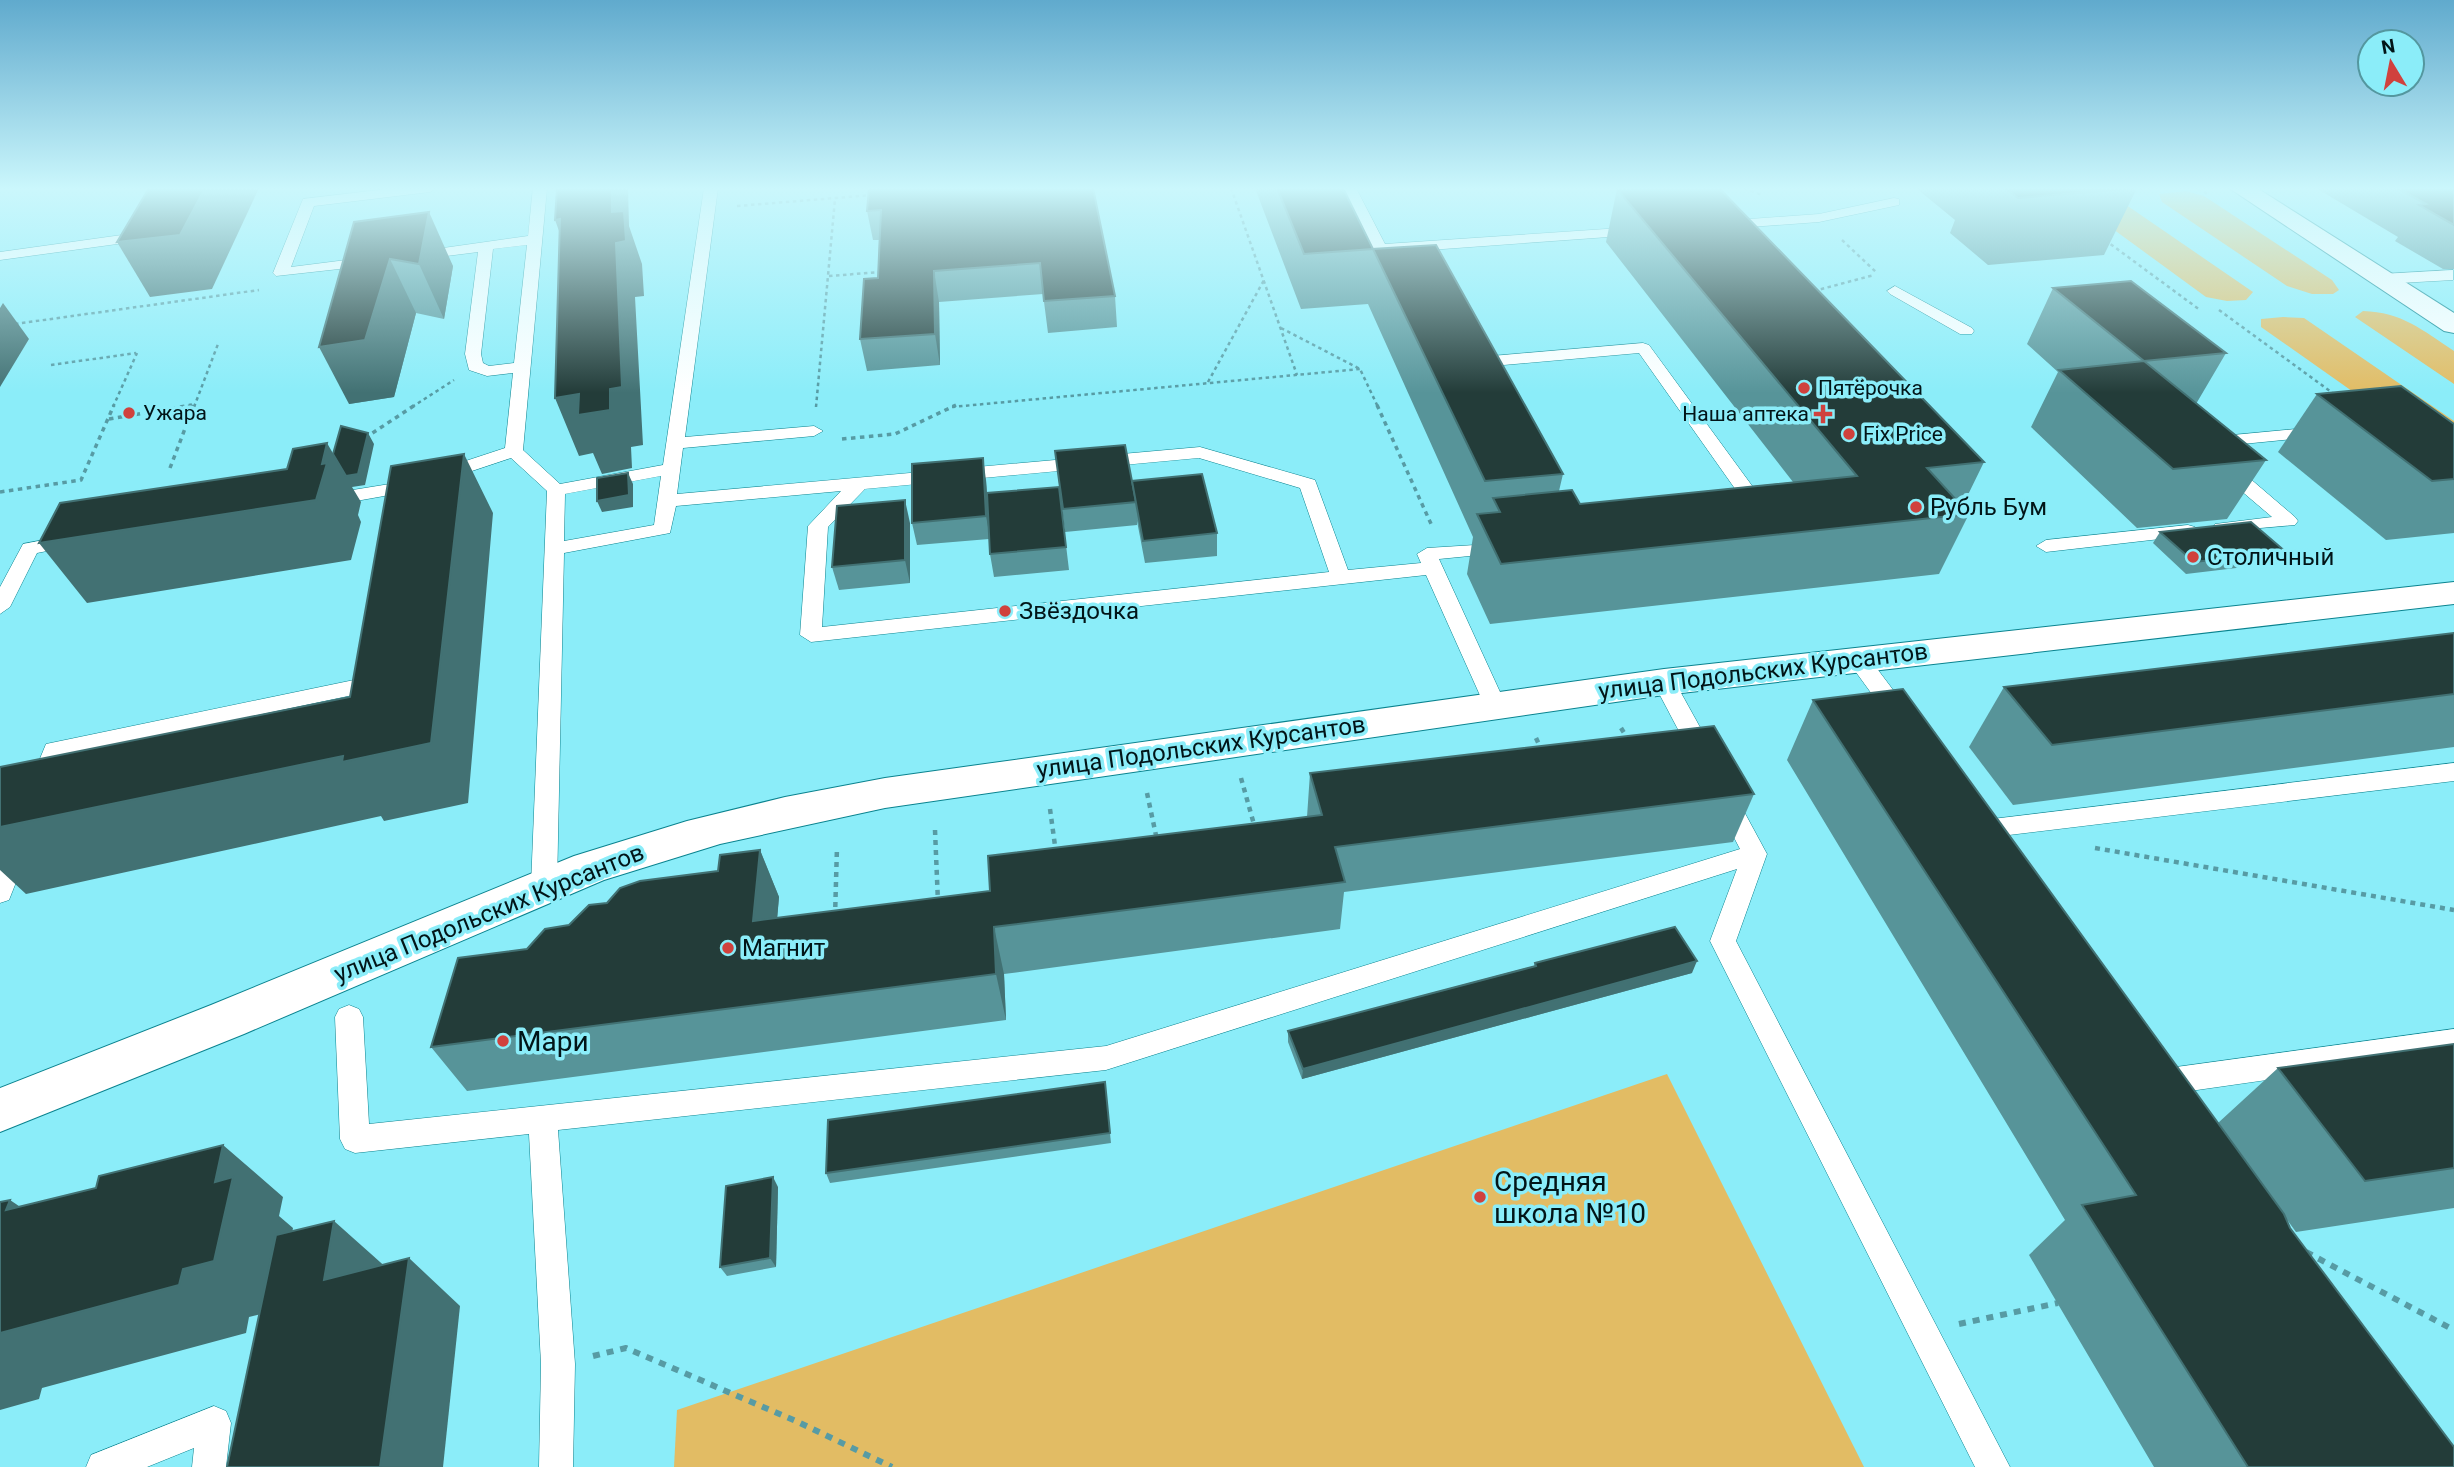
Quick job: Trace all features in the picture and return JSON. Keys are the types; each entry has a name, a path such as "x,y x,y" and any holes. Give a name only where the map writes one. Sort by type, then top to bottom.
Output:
{"street":[{"path":"2347,256 2454,325"},
{"name":"улица Подольских Курсантов","path":"0,1110 189,1037 544,886 695,834 799,808 885,793 1664,681 2454,593"}],"lane":[{"path":"288,256 281,273 408,256"},
{"path":"485,256 473,354 475,366 487,371 524,367"},
{"path":"514,451 534,256"},
{"path":"555,549 663,529 702,256"},
{"path":"1425,256 1432,269"},
{"path":"2382,279 2453,275"},
{"path":"1895,291 1966,331"},
{"path":"1481,362 1643,348 1766,519 1739,522"},
{"path":"676,443 814,430"},
{"path":"2046,546 2288,521 2198,444 2332,431"},
{"path":"302,504 405,487 514,451"},
{"path":"514,451 556,490 544,886"},
{"path":"667,501 1200,452 1308,484 1341,577"},
{"path":"556,490 672,469"},
{"path":"859,484 818,526 811,635 1341,577 1523,545"},
{"path":"400,513 405,487"},
{"path":"0,607 30,548 85,539"},
{"path":"1439,560 1495,705"},
{"path":"35,800 54,750 364,686 372,646"},
{"path":"1858,659 1918,740"},
{"path":"1664,681 1755,854 1724,941 1993,1467"},
{"path":"1984,829 2454,772"},
{"path":"1,890 26,826"},
{"path":"349,1017 355,1139 1106,1058 1755,854"},
{"path":"2168,1080 2454,1041"},
{"path":"543,1119 558,1364 556,1467"},
{"path":"103,1467 214,1423 209,1467"}],"path":[{"path":"814,430 831,256"},
{"path":"1256,256 1297,375"},
{"path":"2127,256 2200,310"},
{"path":"829,276 885,272"},
{"path":"13,324 258,291 281,273"},
{"path":"1804,294 1878,274"},
{"path":"1207,383 1264,280"},
{"path":"2220,310 2335,395"},
{"path":"1281,328 1360,369 1439,560"},
{"path":"170,468 218,344"},
{"path":"0,492 81,480 137,353 51,365"},
{"path":"363,439 475,366"},
{"path":"840,439 895,434 957,405 1360,369"},
{"path":"108,419 194,405"},
{"path":"1621,728 1633,748"},
{"path":"1536,738 1546,759"},
{"path":"1241,778 1256,830"},
{"path":"1147,793 1158,844"},
{"path":"1050,809 1057,858"},
{"path":"934,830 938,907"},
{"path":"835,922 837,847"},
{"path":"2092,848 2454,910"},
{"path":"2296,1247 2454,1330"},
{"path":"1923,1331 2058,1303"},
{"path":"558,1364 626,1348 798,1422 892,1467"}],"shaded area":[{"path":"2151,256 2201,256 2253,292 2246,300 2227,301 2206,297"},
{"path":"2243,256 2296,256 2332,280 2339,290 2333,294 2312,294 2287,286"},
{"path":"2363,311 2400,319 2421,329 2454,351 2454,384 2355,317"},
{"path":"2304,318 2454,421 2454,463 2261,327 2261,319"},
{"name":"Средняя школа №10","path":"1667,1074 1864,1467 674,1467 677,1410"}],"building":[{"path":"344,256 420,256 419,264 390,259 365,340 319,347"},
{"path":"559,256 617,256 622,387 610,389 610,410 578,415 579,394 555,398"},
{"path":"879,256 1107,256 1115,296 1044,301 1040,263 934,271 935,334 860,339 864,279 878,278"},
{"path":"1377,256 1442,256 1563,474 1485,481"},
{"path":"1673,256 1785,256 1984,462 1927,468 1969,514 1501,564 1477,514 1500,512 1493,498 1572,490 1580,504 1857,476"},
{"path":"2131,281 2226,353 2144,361 2053,288"},
{"path":"2144,361 2266,460 2173,469 2059,370"},
{"path":"2401,386 2454,424 2454,479 2432,481 2317,394"},
{"path":"341,426 368,433 358,474 346,476 333,454"},
{"path":"327,443 322,464 327,463 316,500 39,543 60,503 287,469 293,449"},
{"path":"1125,445 1136,502 1063,509 1055,451"},
{"path":"464,454 431,743 342,762 343,756 0,827 0,767 350,697 391,466"},
{"path":"983,458 986,516 912,523 912,464"},
{"path":"628,473 629,495 597,501 597,478"},
{"path":"1202,474 1217,533 1143,541 1132,481"},
{"path":"1059,487 1066,547 990,554 987,493"},
{"path":"905,500 905,560 832,567 837,506"},
{"path":"2251,522 2286,552 2194,562 2160,532"},
{"path":"2454,633 2454,694 2052,745 2004,687"},
{"path":"1903,689 2284,1214 2290,1228 2454,1447 2454,1467 2248,1467 2082,1205 2136,1195 1813,700"},
{"path":"1714,726 1754,794 1335,847 1345,882 994,927 996,974 431,1047 458,958 527,949 545,929 569,925 589,905 607,903 620,888 640,881 718,871 720,855 760,850 753,921 990,891 988,856 1322,815 1310,773"},
{"path":"1675,927 1697,961 1303,1069 1288,1031 1536,966 1535,963"},
{"path":"2454,1044 2454,1168 2365,1181 2278,1068"},
{"path":"1105,1082 1110,1133 826,1173 828,1120"},
{"path":"223,1145 215,1182 233,1177 214,1261 183,1269 179,1285 0,1333 0,1202 10,1200 6,1210 96,1188 99,1176"},
{"path":"773,1177 770,1258 720,1267 726,1186"},
{"path":"334,1221 324,1280 409,1258 380,1467 227,1467 276,1235"}],"place":[{"name":"Пятёрочка","path":"1804,388"},
{"name":"Ужара","path":"129,413"},
{"name":"Наша аптека","path":"1823,414"},
{"name":"Fix Price","path":"1849,434"},
{"name":"Рубль Бум","path":"1916,507"},
{"name":"Столичный","path":"2193,557"},
{"name":"Звёздочка","path":"1005,611"},
{"name":"Магнит","path":"728,948"},
{"name":"Мари","path":"503,1041"},
{"name":"Средняя школа №10","path":"1480,1197"}]}
